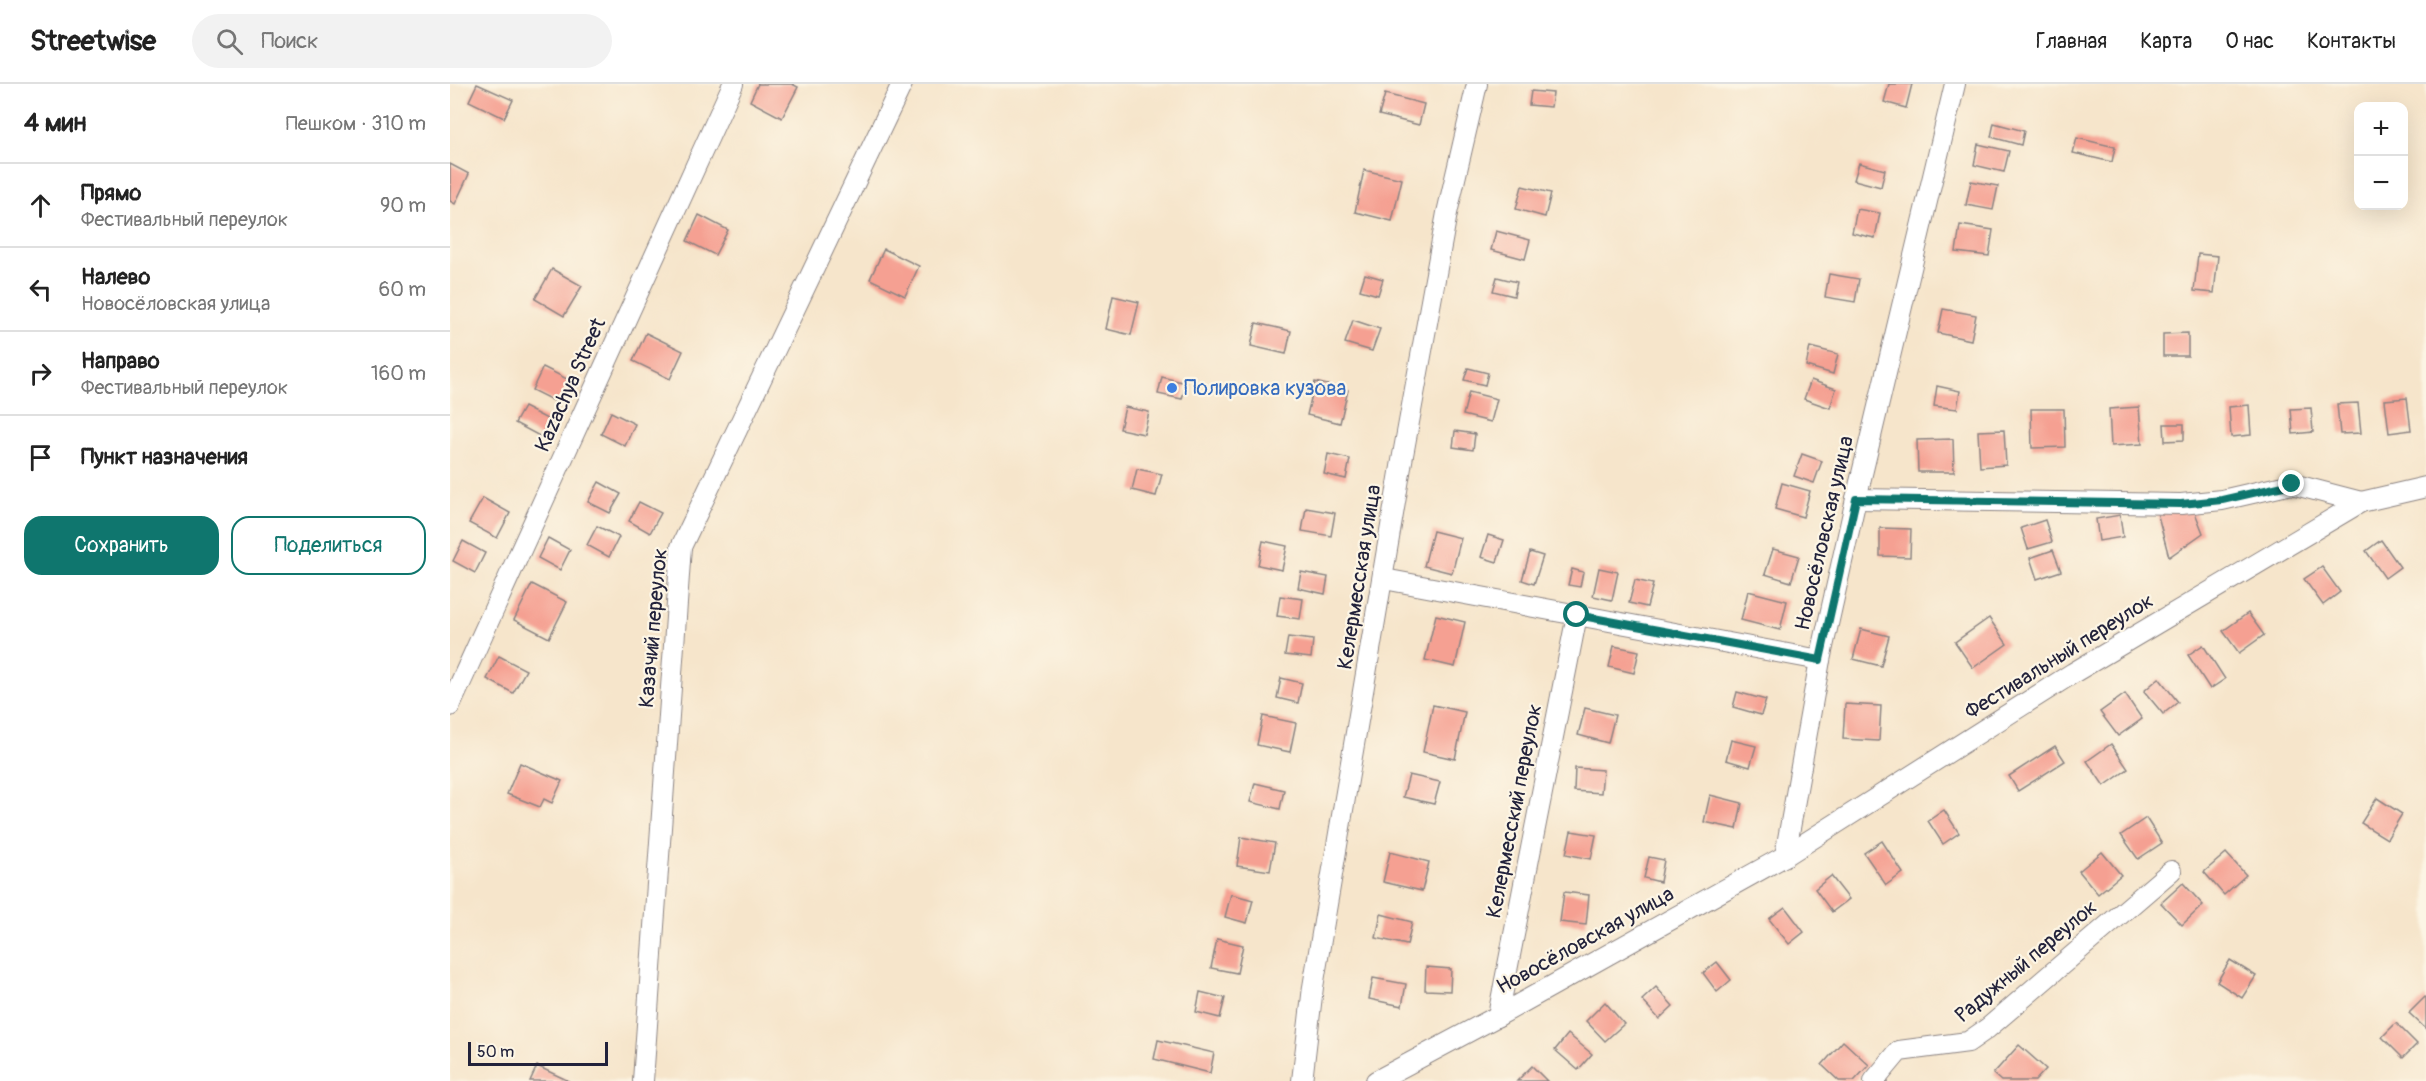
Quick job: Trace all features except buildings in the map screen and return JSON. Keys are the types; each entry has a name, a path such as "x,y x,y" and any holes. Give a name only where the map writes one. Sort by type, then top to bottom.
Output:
{"street":[{"name":"Kazachya Street","path":"450,706 733,84"},
{"name":"Казачий переулок","path":"643,1081 681,547 902,84"},
{"name":"Келермесская улица","path":"1302,1081 1313,987 1384,579 1403,455 1447,213 1477,84"},
{"name":"Новосёловская улица","path":"1376,1081 1498,1016 1785,856 1820,660 1955,84"},
{"name":"Фестивальный переулок","path":"1856,499 2181,504 2222,500 2292,484 2361,502"},
{"name":"Фестивальный переулок","path":"1785,856 2073,673 2361,502 2426,487"},
{"path":"1384,579 1820,660"},
{"name":"Келермесский переулок","path":"1498,1016 1577,615"},
{"name":"Радужный переулок","path":"1874,1081 1899,1051 1968,1042 1996,1021 2171,871"}],"place":[{"name":"Полировка кузова","path":"1172,388"}],"route":[{"path":"1577,615 1820,660 1856,499 2181,504 2222,500 2292,484"}]}
